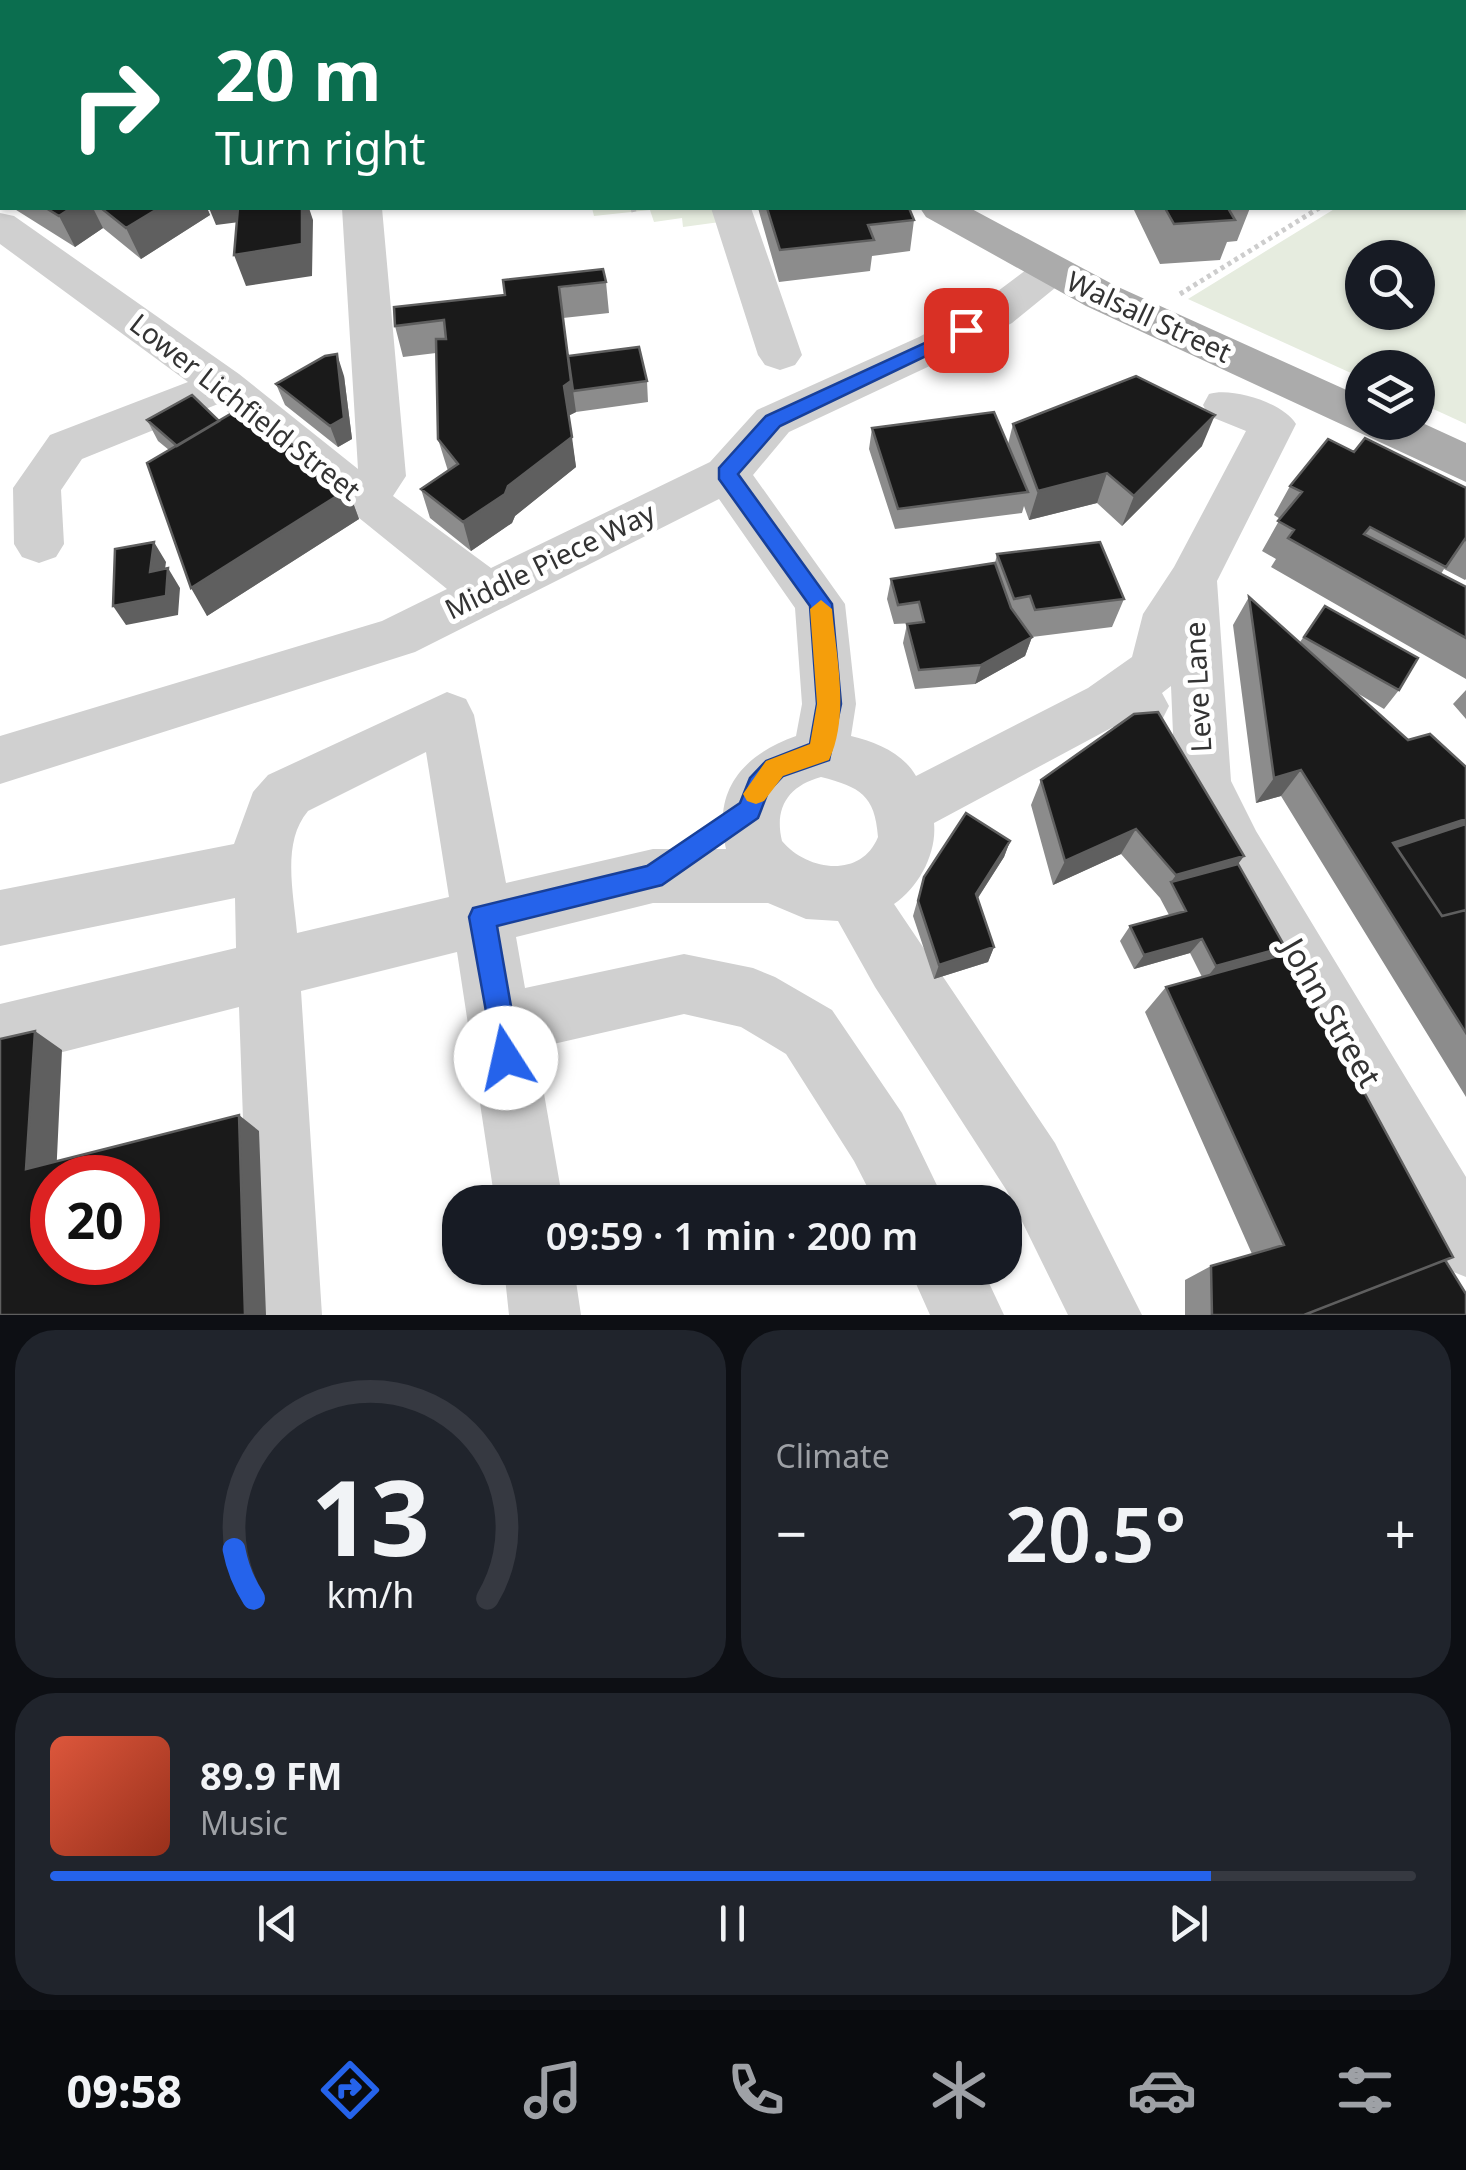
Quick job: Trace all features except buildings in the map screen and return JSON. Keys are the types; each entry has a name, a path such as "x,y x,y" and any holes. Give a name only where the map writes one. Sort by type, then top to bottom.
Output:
{"main road":[{"name":"Walsall Street","path":"944,210 1144,316 1345,408"},
{"path":"1415,440 1466,464"}],"street":[{"path":"362,210 382,476 364,499"},
{"path":"731,210 780,355"},
{"name":"Lower Lichfield Street","path":"0,225 223,386 487,592"},
{"name":"Middle Piece Way","path":"0,760 397,637 726,474 773,421 997,313 1052,270"},
{"path":"39,544 37,488 66,447 223,386"},
{"name":"Leve Lane","path":"906,809 1108,704 1155,669 1169,614 1290,431 1225,405"},
{"path":"726,474 820,604 829,704 820,752"},
{"name":"Leve Lane","path":"1192,581 1203,781"},
{"name":"Leve Lane","path":"1108,704 1142,706 1156,717 1203,781"},
{"path":"286,1315 262,849 273,810 288,794 447,715 526,1185"},
{"path":"820,752 846,755 868,764 888,779 906,809 908,837 896,864 876,884 854,893 828,896 796,888 776,876 758,855 750,832 749,810 758,786 774,769 796,757 820,752"},
{"name":"John Street","path":"1203,781 1235,850 1460,1220"},
{"path":"653,876 749,810"},
{"path":"0,918 262,866"},
{"path":"0,1036 266,974 653,876 776,876"},
{"path":"854,893 896,966 1030,1168 1106,1315"},
{"path":"500,1025 684,984 753,999 809,1032 878,1137 902,1185"},
{"path":"541,1285 546,1315"},
{"path":"953,1285 968,1315"}],"path":[{"path":"1144,316 1316,210"}],"shaded area":[{"path":"592,210 650,210 594,216"},
{"path":"650,210 715,210 720,222 683,227 682,218 654,222"},
{"path":"1333,210 1466,210 1466,424 1435,410 1435,350 1345,350 1345,370 1188,299"}],"slow traffic":[{"path":"756,794 758,786 774,769 796,757 820,752 829,704 821,609"}],"route":[{"path":"506,1058 482,917 653,876 749,810 758,786 774,769 796,757 820,752 829,704 820,604 726,474 773,421 966,330"}]}
